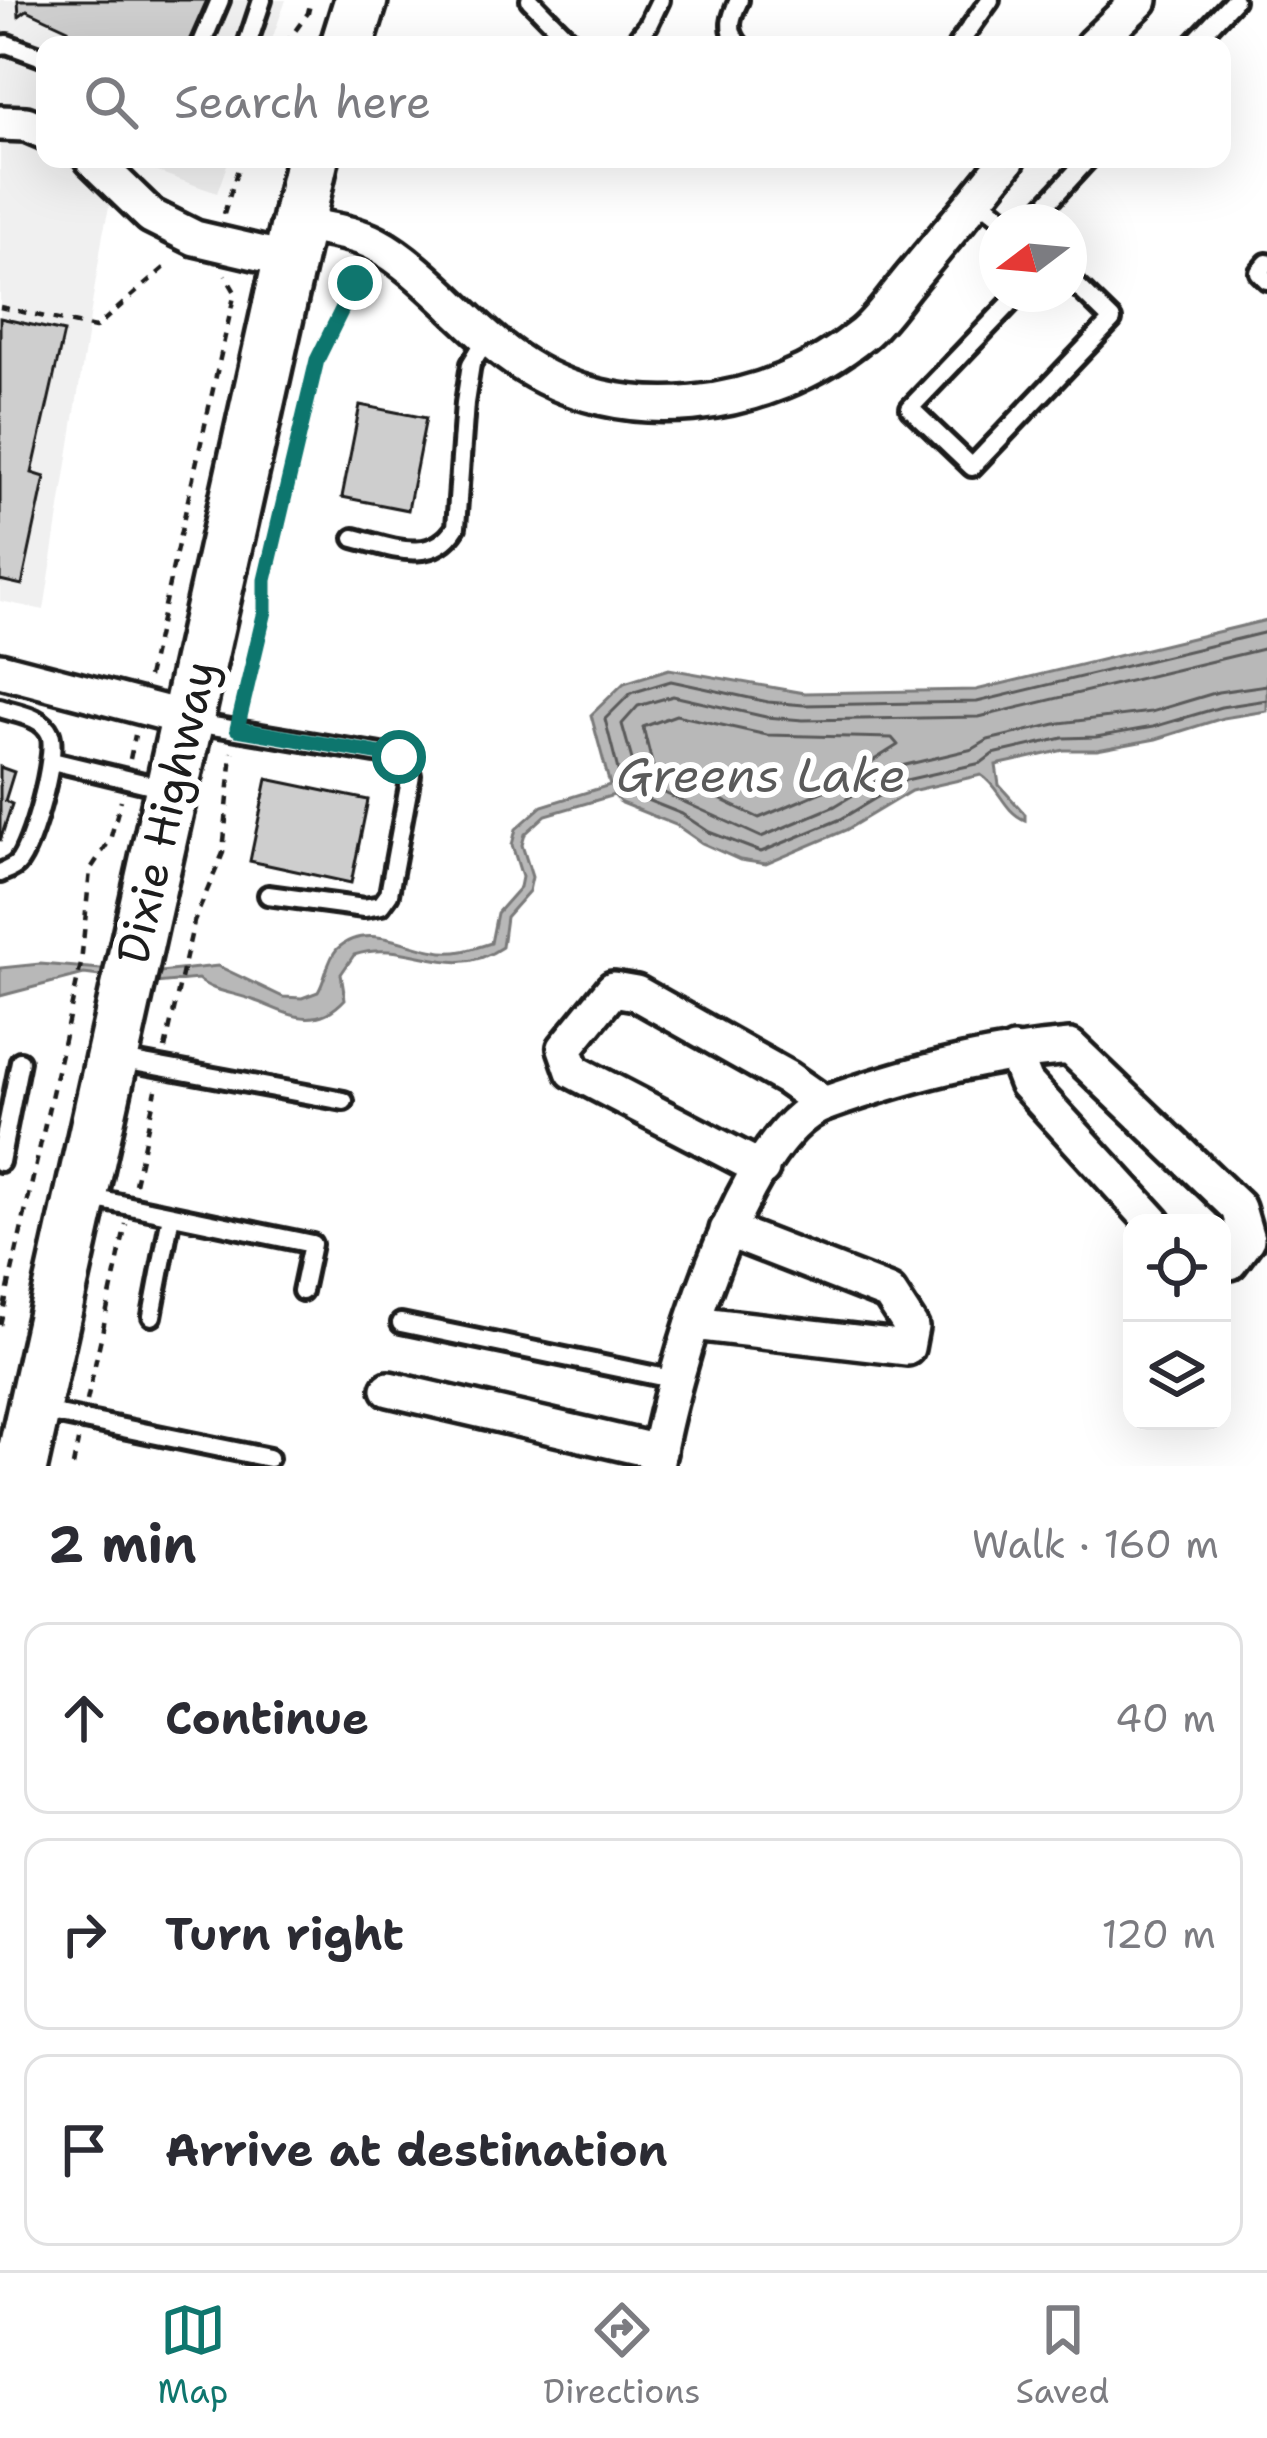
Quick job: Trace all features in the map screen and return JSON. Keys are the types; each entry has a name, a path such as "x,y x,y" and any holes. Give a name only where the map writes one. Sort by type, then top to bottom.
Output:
{"main road":[{"path":"350,36 362,0"},
{"name":"Dixie Highway","path":"21,1466 58,1415 99,1036 146,892 148,784 204,723 305,168"}],"street":[{"path":"1103,36 1140,0"},
{"path":"0,123 36,128"},
{"path":"101,168 151,216 195,238 372,241 486,339 520,364 568,389 618,401 689,405 758,392 811,370 866,332 1001,168"},
{"path":"0,670 204,723"},
{"path":"762,1169 573,1071 565,1048 614,988 636,993 824,1104"},
{"path":"389,1389 657,1459 693,1323 727,1230 778,1143 807,1111 824,1104 930,1068 1014,1052 1070,1047 1238,1208 1247,1240 1231,1262"},
{"path":"1014,1052 1026,1083 1146,1214"},
{"path":"693,1323 907,1348 911,1327 889,1293 727,1230"}],"lane":[{"path":"205,36 220,0"},
{"path":"250,36 262,0"},
{"path":"530,0 565,36"},
{"path":"639,36 660,0"},
{"path":"732,36 730,20 739,0"},
{"path":"964,36 989,0"},
{"path":"1200,36 1234,0"},
{"path":"0,46 36,55"},
{"path":"1047,204 1080,168"},
{"path":"978,198 985,204"},
{"path":"1267,263 1259,272 1267,280"},
{"path":"1002,312 910,408 971,467 1112,320 1087,296"},
{"path":"354,538 413,552 447,542 455,527 471,364 486,339"},
{"path":"0,708 40,721 51,737 52,761 25,852 15,867 0,873"},
{"path":"204,723 399,757 411,775 388,894 381,905 364,908 268,895"},
{"path":"52,761 148,784"},
{"path":"99,1036 161,1067 344,1101"},
{"path":"0,1162 20,1061"},
{"path":"80,1196 312,1244 302,1291"},
{"path":"152,1316 171,1215"},
{"path":"401,1323 676,1380"},
{"path":"58,1415 268,1457"}],"path":[{"path":"291,36 311,0"},
{"path":"0,307 95,328 177,256"},
{"path":"151,665 235,292 227,276 208,265"},
{"path":"73,1466 58,1415 130,1206 194,922 223,853 204,723 265,611 265,580 317,360 355,283"},
{"path":"0,1325 99,1036 81,964 90,869 148,784 134,743"}],"shaded area":[{"path":"0,0 286,0 273,36 36,36 36,168 118,168 103,234 44,610 0,601"},
{"path":"147,168 226,168 217,193"}],"water":[{"name":"Greens Lake","path":"1267,620 1267,711 1223,718 1156,739 1097,750 1064,750 996,765 999,785 1025,820 981,775 911,791 846,830 766,864 740,860 702,843 676,825 621,803 614,795 546,815 525,834 522,845 532,877 529,891 506,917 502,947 464,961 393,951 354,955 341,974 345,999 322,1015 288,1014 198,979 155,983 84,974 0,996 0,968 40,964 150,973 218,966 283,997 302,998 318,992 337,949 360,937 443,952 491,943 497,913 520,887 522,877 512,845 516,829 542,806 610,785 591,715 624,683 669,669 804,693 976,690"}],"building":[{"path":"18,0 207,0 191,36 65,36 68,29 27,10 19,16"},
{"path":"0,318 64,332 32,473 45,477 22,585 0,580"},
{"path":"360,405 426,418 408,510 342,497"},
{"path":"0,767 14,772 5,801 12,804 0,841"},
{"path":"267,779 368,800 351,883 250,861"}],"route":[{"path":"355,283 317,360 265,580 265,611 237,729 399,757"}]}
